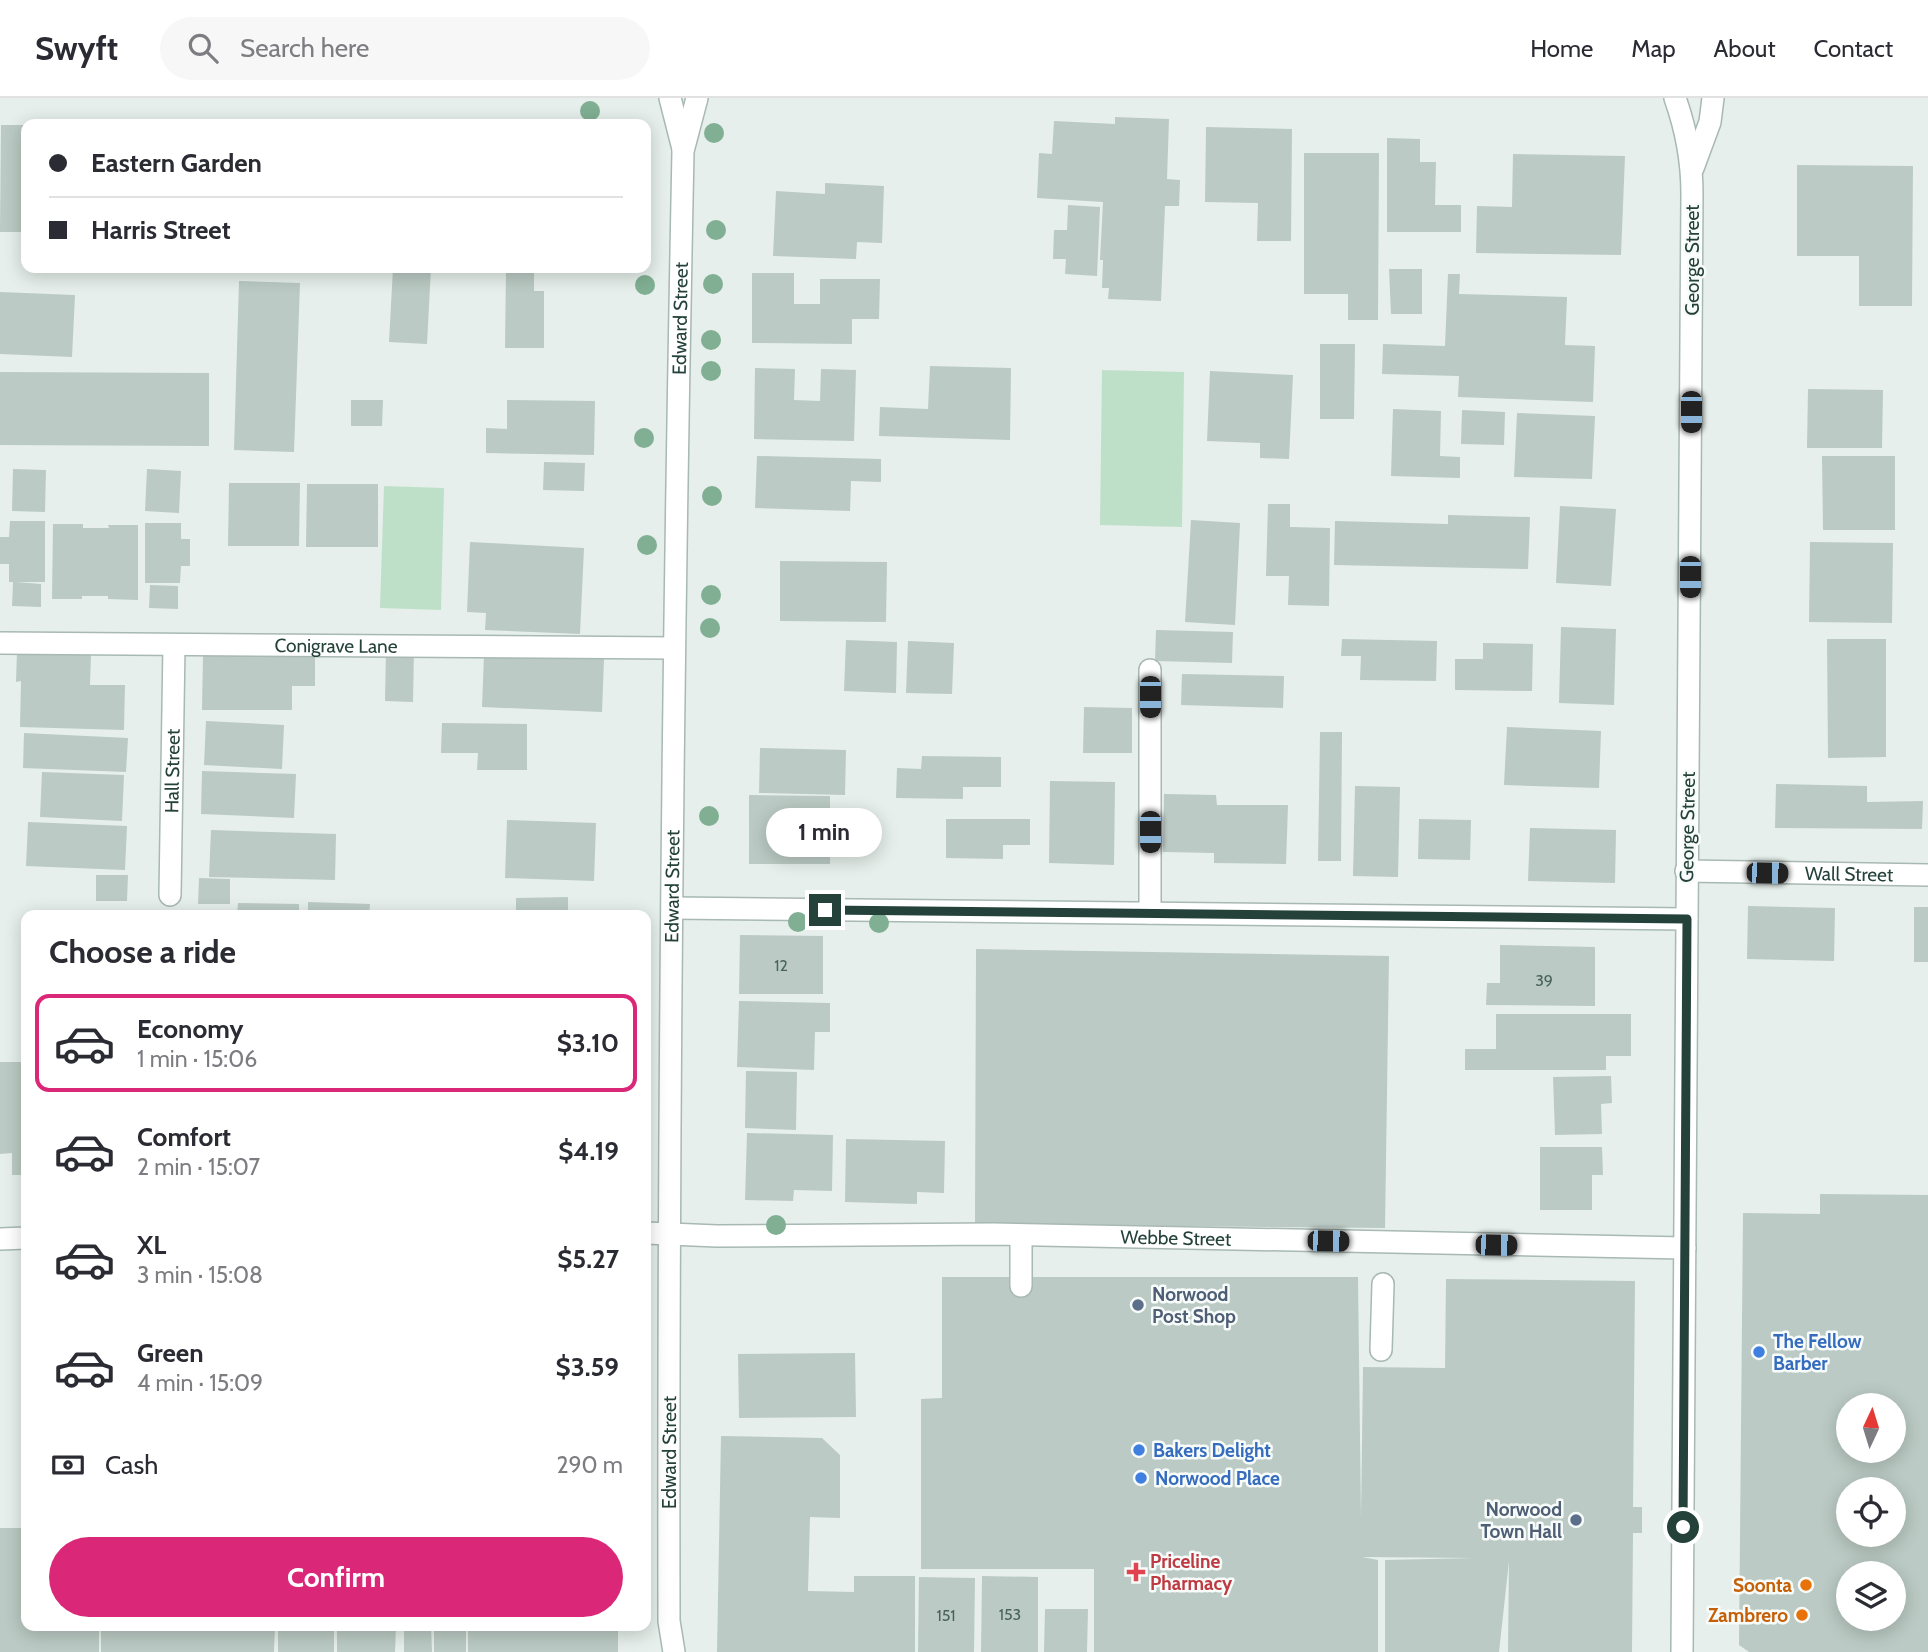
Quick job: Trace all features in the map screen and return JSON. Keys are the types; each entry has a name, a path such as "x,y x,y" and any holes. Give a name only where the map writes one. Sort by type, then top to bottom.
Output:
{"street":[{"name":"Edward Street","path":"670,98 683,151"},
{"name":"Edward Street","path":"674,1652 669,1621 668,1235 673,908 673,648 683,151 697,98"},
{"name":"George Street","path":"1675,98 1683,120 1692,170 1682,1652"},
{"name":"George Street","path":"1692,170 1710,122 1713,98"},
{"name":"Conigrave Lane","path":"0,643 673,648"},
{"name":"Hall Street","path":"170,895 174,645"},
{"path":"1150,670 1150,913"},
{"name":"Wall Street","path":"1686,872 1928,875"},
{"path":"673,908 1687,919"},
{"name":"Webbe Street","path":"651,1233 717,1236 1021,1235 1685,1248"},
{"path":"1021,1235 1021,1286"},
{"path":"0,1239 21,1238"},
{"path":"1381,1350 1382,1284"},
{"name":"Edward Street","path":"660,1652 669,1621"}],"green space":[{"path":"1102,370 1184,372 1182,527 1100,525"},
{"path":"384,486 444,488 441,610 380,608"}],"building":[{"path":"1115,117 1169,119 1167,179 1180,180 1179,206 1165,206 1161,301 1108,299 1109,288 1102,288 1103,260 1100,260 1103,202 1037,198 1039,153 1052,154 1054,121 1115,124"},
{"path":"1,125 21,125 21,232 0,232"},
{"path":"1206,127 1292,129 1291,241 1257,241 1258,203 1205,202"},
{"path":"1387,138 1420,139 1420,162 1436,162 1435,205 1461,205 1461,232 1387,232"},
{"path":"1304,153 1379,153 1378,320 1348,320 1348,294 1304,294"},
{"path":"1513,154 1625,156 1621,255 1476,253 1477,206 1512,207"},
{"path":"1797,165 1913,166 1912,306 1859,306 1859,256 1797,256"},
{"path":"825,183 884,186 882,243 857,242 856,259 773,256 776,191 825,194"},
{"path":"1068,205 1100,207 1097,276 1065,274 1066,259 1053,259 1054,230 1067,230"},
{"path":"1389,269 1422,269 1422,314 1391,314"},
{"path":"393,273 431,273 427,344 389,342"},
{"path":"506,273 534,273 534,291 544,291 544,348 505,348"},
{"path":"752,273 794,273 794,304 820,304 820,279 880,279 879,319 852,319 852,344 752,343"},
{"path":"1448,274 1460,274 1459,294 1567,297 1565,345 1595,346 1593,402 1458,397 1459,376 1382,374 1383,344 1445,346"},
{"path":"239,281 300,283 294,452 234,450"},
{"path":"0,292 75,295 72,357 0,354"},
{"path":"1320,344 1355,344 1354,419 1320,419"},
{"path":"930,366 1011,368 1010,440 879,436 880,407 928,409"},
{"path":"755,368 795,369 794,400 820,401 821,369 856,370 854,441 754,439"},
{"path":"1210,371 1293,375 1289,459 1260,458 1260,443 1207,441"},
{"path":"0,372 209,373 209,446 0,445"},
{"path":"1808,389 1883,390 1882,448 1807,448"},
{"path":"351,400 383,400 382,426 351,426"},
{"path":"507,400 595,401 594,455 486,453 486,428 507,429"},
{"path":"1393,409 1441,411 1440,456 1460,457 1460,478 1391,476"},
{"path":"1462,410 1505,412 1504,445 1461,444"},
{"path":"1517,413 1595,416 1592,479 1514,477"},
{"path":"757,456 881,459 881,482 851,481 850,511 755,508"},
{"path":"1822,456 1895,456 1895,530 1823,530"},
{"path":"544,462 585,463 584,491 543,490"},
{"path":"13,469 46,470 45,512 12,511"},
{"path":"147,469 181,471 179,513 145,511"},
{"path":"229,483 300,483 299,546 228,546"},
{"path":"307,484 378,484 378,547 306,547"},
{"path":"1268,504 1290,504 1290,527 1330,528 1329,606 1288,605 1289,576 1266,576"},
{"path":"1560,506 1616,509 1611,586 1556,583"},
{"path":"1448,515 1530,517 1528,569 1334,565 1335,521 1448,524"},
{"path":"1191,520 1240,523 1235,625 1185,622"},
{"path":"10,521 45,521 45,582 16,582 41,584 41,607 12,606 13,582 9,582 9,564 0,564 0,537 9,537"},
{"path":"145,523 181,523 181,539 190,539 190,566 181,566 180,583 145,583"},
{"path":"53,524 83,524 83,528 138,525 138,600 108,599 108,596 52,599"},
{"path":"470,542 584,548 580,634 485,630 486,613 467,612"},
{"path":"1810,542 1893,543 1892,623 1809,622"},
{"path":"780,561 887,562 886,622 780,621"},
{"path":"150,585 178,586 178,609 149,608"},
{"path":"1561,627 1616,629 1614,705 1559,703"},
{"path":"1156,630 1233,632 1232,663 1155,661"},
{"path":"1342,639 1437,641 1436,681 1360,680 1361,656 1341,656"},
{"path":"1827,639 1886,639 1886,757 1828,758"},
{"path":"846,640 897,642 896,693 844,691"},
{"path":"908,641 954,643 952,694 906,693"},
{"path":"1483,643 1533,644 1532,691 1455,690 1455,659 1483,659"},
{"path":"386,649 414,649 413,702 385,701"},
{"path":"17,651 91,653 90,685 125,685 124,730 20,727 21,681 16,682"},
{"path":"203,655 315,655 315,686 292,686 292,710 202,710"},
{"path":"484,655 604,659 602,712 482,707"},
{"path":"1182,674 1284,676 1283,708 1181,705"},
{"path":"1084,707 1132,708 1132,753 1083,753"},
{"path":"206,721 284,725 282,769 204,765"},
{"path":"442,723 527,724 527,770 477,770 478,753 441,753"},
{"path":"1507,727 1601,731 1599,788 1504,785"},
{"path":"1320,732 1342,732 1341,861 1318,861"},
{"path":"24,733 128,738 126,772 23,768"},
{"path":"760,748 846,750 845,795 759,793"},
{"path":"922,756 1001,757 1001,787 963,787 963,799 896,798 897,768 921,769"},
{"path":"202,771 296,774 294,818 201,814"},
{"path":"42,772 124,775 122,821 40,817"},
{"path":"1050,781 1115,782 1114,865 1049,863"},
{"path":"1776,784 1867,786 1867,802 1923,801 1922,829 1775,828"},
{"path":"1355,786 1400,787 1398,877 1353,876"},
{"path":"1164,794 1216,795 1217,805 1288,805 1286,864 1214,863 1214,853 1163,852"},
{"path":"749,795 830,796 830,864 749,864"},
{"path":"946,819 1030,819 1030,845 1003,845 1003,859 946,858"},
{"path":"1419,819 1471,820 1470,860 1418,859"},
{"path":"507,820 596,823 594,881 505,878"},
{"path":"28,822 127,826 125,870 26,866"},
{"path":"1530,828 1616,830 1615,883 1528,881"},
{"path":"211,830 336,834 335,880 209,877"},
{"path":"96,875 128,875 127,901 96,901"},
{"path":"199,878 230,879 230,904 198,904"},
{"path":"568,897 568,910 516,910 516,898"},
{"path":"308,902 370,904 369,910 308,910"},
{"path":"238,903 299,904 299,910 237,910"},
{"path":"1748,906 1835,908 1834,961 1747,959"},
{"path":"1914,907 1928,907 1928,962 1914,962"},
{"path":"740,935 823,936 823,994 739,994"},
{"path":"1500,945 1595,947 1595,1006 1486,1005 1487,983 1500,983"},
{"path":"976,949 1389,956 1385,1228 975,1224"},
{"path":"739,1001 830,1003 830,1032 815,1032 814,1070 737,1067"},
{"path":"1496,1014 1631,1014 1631,1056 1606,1056 1606,1070 1465,1070 1465,1049 1496,1049"},
{"path":"0,1062 21,1062 21,1175 12,1175 12,1153 0,1154"},
{"path":"746,1071 797,1072 796,1130 745,1128"},
{"path":"1611,1076 1612,1103 1601,1104 1602,1134 1555,1135 1553,1077"},
{"path":"747,1133 833,1135 832,1191 794,1190 793,1201 745,1200"},
{"path":"846,1139 945,1141 944,1193 917,1192 917,1204 845,1202"},
{"path":"1540,1147 1602,1147 1603,1175 1592,1175 1592,1210 1540,1210"},
{"path":"1820,1194 1928,1195 1928,1652 1749,1652 1739,1645 1743,1213 1820,1214"},
{"name":"Norwood Place","path":"942,1277 1358,1277 1361,1519 1363,1367 1445,1368 1446,1279 1635,1281 1633,1507 1642,1507 1642,1533 1633,1533 1632,1652 1508,1652 1509,1561 1499,1652 1385,1652 1385,1560 1475,1558 1362,1557 1378,1560 1378,1652 1094,1652 1094,1569 921,1569 921,1399 942,1398"},
{"path":"855,1353 856,1417 739,1418 738,1354"},
{"path":"721,1436 822,1438 840,1455 840,1518 810,1517 808,1591 854,1592 854,1576 915,1576 915,1652 717,1652"},
{"path":"0,1528 21,1528 21,1631 99,1631 99,1652 0,1652"},
{"path":"982,1576 1038,1577 1038,1652 981,1652"},
{"path":"919,1577 975,1578 974,1652 918,1652"},
{"path":"1045,1609 1088,1609 1087,1652 1044,1652"},
{"path":"101,1631 275,1631 274,1652 101,1652"},
{"path":"278,1631 334,1631 334,1652 278,1652"},
{"path":"337,1631 396,1631 395,1652 337,1652"},
{"path":"404,1631 431,1631 432,1652 404,1652"},
{"path":"434,1631 466,1631 466,1652 434,1652"},
{"path":"468,1631 618,1631 618,1652 468,1652"}],"place":[{"name":"Norwood Post Shop","path":"1138,1305"},
{"name":"The Fellow Barber","path":"1759,1352"},
{"name":"Bakers Delight","path":"1139,1450"},
{"name":"Norwood Place","path":"1141,1478"},
{"name":"Norwood Town Hall","path":"1576,1520"},
{"name":"Priceline Pharmacy","path":"1136,1572"},
{"name":"Soonta","path":"1806,1585"},
{"name":"Zambrero","path":"1802,1615"}],"route":[{"path":"825,910 1687,919 1683,1527"}]}
